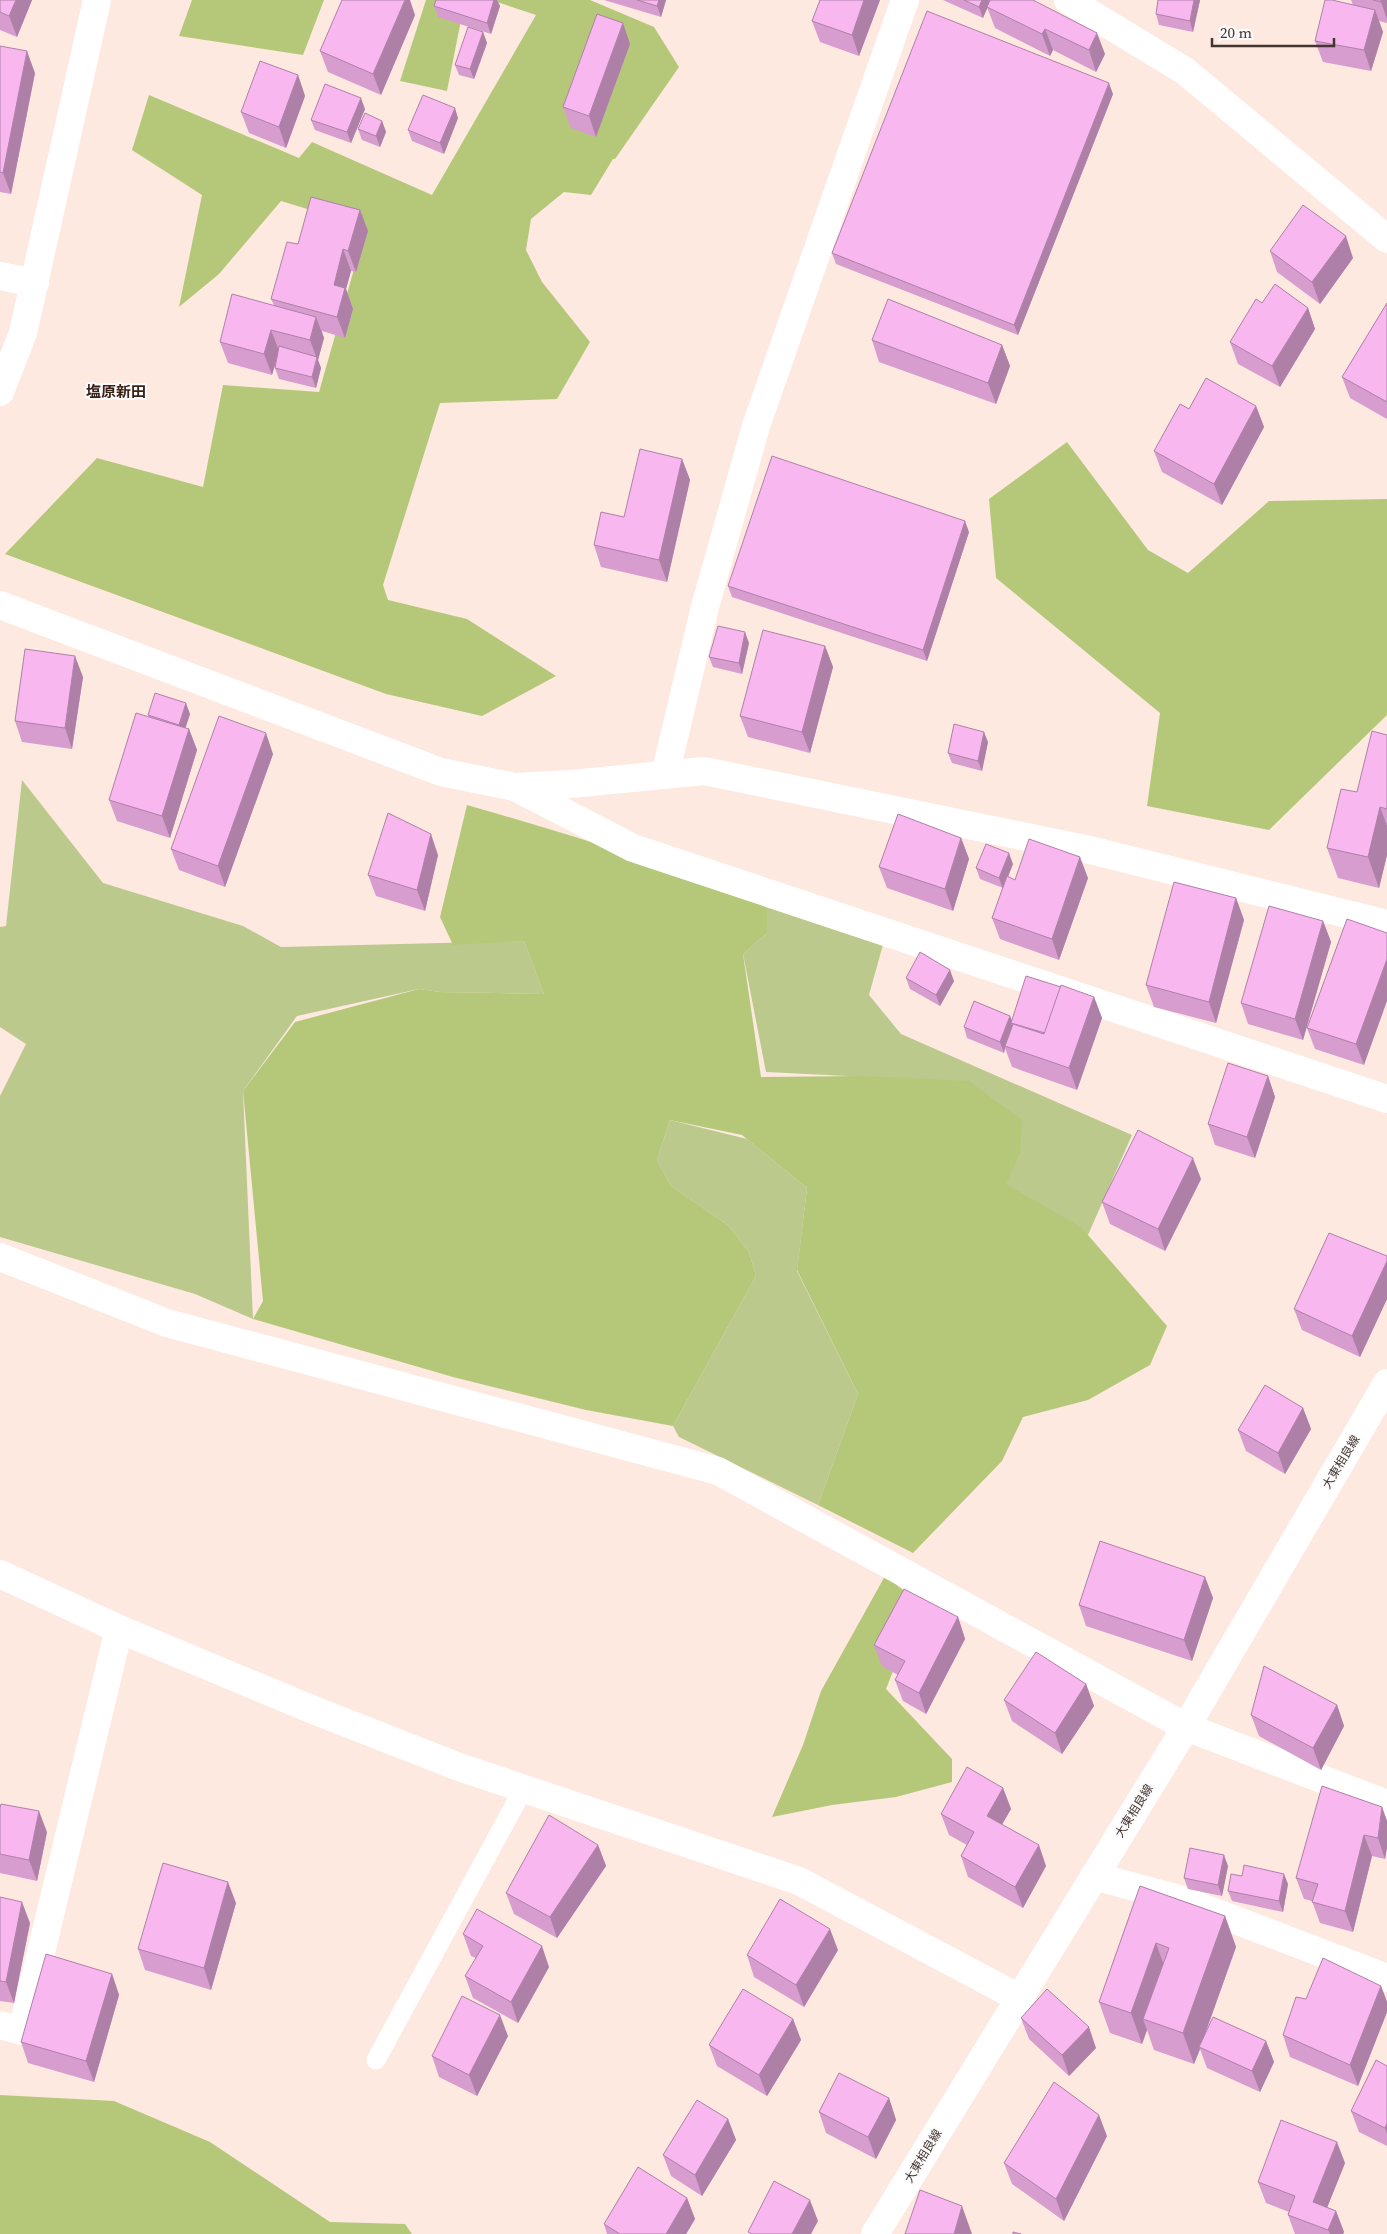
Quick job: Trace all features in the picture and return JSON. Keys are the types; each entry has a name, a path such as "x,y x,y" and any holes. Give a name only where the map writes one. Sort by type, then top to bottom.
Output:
{"street":[{"path":"0,392 23,333 97,0"},
{"path":"665,775 705,607 756,426 905,0"},
{"path":"1068,0 1185,71 1387,239"},
{"path":"0,276 35,283"},
{"path":"0,605 441,772 516,787 571,784 704,771 1090,850 1387,924"},
{"path":"516,787 633,848 1387,1099"},
{"path":"0,1257 167,1323 718,1471 1186,1728 1387,1804"},
{"name":"大東相良線","path":"876,2234 1018,1998 1186,1728 1387,1383"},
{"path":"0,1574 119,1629 311,1709 459,1767 799,1881 1018,1998"},
{"path":"0,2025 22,2031 119,1629"},
{"path":"1094,1876 1184,1900 1387,1978"}],"lane":[{"path":"376,2060 524,1788"}],"green space":[{"path":"192,0 324,0 303,55 179,36"},
{"path":"426,0 465,0 447,91 400,81"},
{"path":"491,0 590,0 654,27 679,67 615,159 613,159 591,195 564,192 531,219 526,250 542,282 590,342 557,399 440,403 383,585 388,600 467,619 556,676 482,716 386,694 5,554 97,458 203,487 223,385 319,392 366,227 281,201 219,274 179,307 202,195 132,150 149,95 299,158 312,142 432,195 536,15"},
{"path":"1067,442 1148,550 1188,573 1269,501 1387,499 1387,715 1269,830 1147,806 1160,713 996,578 989,499"},
{"path":"22,780 103,883 243,926 281,947 524,941 544,994 440,992 419,989 297,1016 243,1091 253,1319 195,1294 0,1237 0,1096 26,1044 0,1027 0,927 6,926"},
{"path":"467,805 618,851 767,905 767,933 743,954 761,1077 862,1076 969,1081 1022,1120 1020,1155 1006,1184 1081,1227 1167,1326 1150,1365 1088,1400 1023,1417 1002,1461 913,1553 818,1505 858,1394 797,1270 807,1188 742,1135 670,1120 657,1160 671,1186 728,1225 749,1252 756,1276 673,1426 586,1410 453,1377 253,1319 263,1301 243,1091 295,1022 419,989 440,992 544,994 524,941 453,945 440,917"},
{"path":"767,905 884,941 869,995 901,1034 1132,1135 1088,1235 1005,1184 1020,1155 969,1082 766,1072 743,954 767,933"},
{"path":"670,1120 747,1139 807,1188 797,1271 858,1394 818,1505 679,1437 673,1426 756,1276 749,1252 728,1225 671,1186 657,1160"},
{"path":"885,1576 920,1603 886,1689 952,1759 952,1782 896,1797 832,1805 772,1817 803,1745 821,1691"},
{"path":"0,2095 114,2101 210,2142 330,2222 405,2224 412,2234 0,2234"}],"building":[{"path":"0,0 16,0 9,16 0,12"},
{"path":"342,0 405,0 373,74 320,51"},
{"path":"436,0 494,0 487,23 434,6"},
{"path":"637,0 659,0 657,6"},
{"path":"820,0 864,0 852,35 812,21"},
{"path":"964,0 982,0 979,7"},
{"path":"990,0 1033,0 1097,33 1089,50 1045,29 1042,34 987,7"},
{"path":"1158,0 1194,0 1190,21 1156,14"},
{"path":"1325,0 1375,10 1364,50 1315,41"},
{"path":"927,11 1109,83 1014,325 832,253"},
{"path":"597,14 623,23 589,116 563,107"},
{"path":"468,27 483,32 470,69 455,65"},
{"path":"0,46 27,51 3,173 0,172"},
{"path":"260,61 298,75 279,127 241,112"},
{"path":"325,84 361,98 347,132 311,120"},
{"path":"423,95 455,108 440,143 408,130"},
{"path":"365,113 382,121 376,136 358,129"},
{"path":"311,197 360,210 348,251 343,249 334,285 345,288 337,317 271,299 287,242 298,244"},
{"path":"1303,205 1346,236 1312,282 1270,251"},
{"path":"1275,284 1308,308 1272,366 1230,342 1256,299 1262,303"},
{"path":"232,294 316,317 310,340 271,330 264,354 220,342"},
{"path":"888,299 1002,345 988,383 872,340"},
{"path":"1387,303 1387,402 1342,377"},
{"path":"279,346 317,357 312,377 275,368"},
{"path":"1206,378 1256,406 1214,484 1154,451 1180,404 1189,409"},
{"path":"640,449 682,459 659,560 594,545 601,512 624,517"},
{"path":"772,456 965,521 923,650 728,586"},
{"path":"718,626 745,632 739,663 709,657"},
{"path":"763,630 825,646 802,732 740,716"},
{"path":"25,649 75,656 65,728 15,721"},
{"path":"155,693 186,703 179,725 148,715"},
{"path":"136,713 189,729 162,816 109,800"},
{"path":"219,716 266,733 218,866 171,849"},
{"path":"954,724 984,732 978,761 948,753"},
{"path":"1372,731 1387,735 1387,809 1380,807 1368,857 1327,848 1341,789 1357,792"},
{"path":"388,813 431,834 417,890 368,875"},
{"path":"898,814 961,838 945,889 879,867"},
{"path":"1029,839 1080,857 1052,939 992,918 1007,876 1015,880"},
{"path":"986,844 1009,853 999,878 976,868"},
{"path":"1174,882 1236,898 1209,1002 1146,985"},
{"path":"1269,906 1323,921 1295,1019 1241,1003"},
{"path":"1347,919 1387,933 1387,959 1356,1044 1307,1028"},
{"path":"920,952 950,970 936,995 906,978"},
{"path":"1026,976 1061,987 1045,1033 1011,1023"},
{"path":"1061,985 1094,997 1069,1068 1005,1046 1013,1024 1044,1034"},
{"path":"974,1001 1010,1016 1000,1042 964,1027"},
{"path":"1228,1063 1268,1076 1247,1137 1208,1124"},
{"path":"1138,1130 1193,1158 1158,1229 1102,1202"},
{"path":"1329,1233 1387,1256 1387,1261 1352,1336 1294,1309"},
{"path":"1265,1385 1303,1408 1278,1453 1238,1430"},
{"path":"1100,1541 1205,1577 1184,1640 1079,1605"},
{"path":"904,1589 958,1617 919,1693 895,1680 905,1661 874,1645"},
{"path":"1036,1652 1086,1684 1055,1733 1004,1700"},
{"path":"1264,1666 1337,1705 1313,1748 1251,1715"},
{"path":"967,1767 1003,1788 987,1816 1039,1845 1015,1887 961,1856 974,1832 941,1814"},
{"path":"1322,1786 1382,1807 1378,1838 1364,1835 1345,1911 1312,1902 1318,1884 1296,1878"},
{"path":"1,1804 39,1811 29,1860 0,1854"},
{"path":"549,1815 598,1845 550,1917 506,1893"},
{"path":"1190,1848 1224,1855 1218,1885 1184,1878"},
{"path":"163,1863 228,1882 204,1968 138,1949"},
{"path":"1244,1865 1284,1874 1279,1901 1228,1891 1231,1874 1242,1876"},
{"path":"1140,1886 1225,1916 1183,2033 1143,2019 1169,1948 1156,1943 1131,2013 1099,2002"},
{"path":"0,1897 22,1902 6,1982 0,1981"},
{"path":"780,1899 830,1929 796,1985 747,1955"},
{"path":"477,1909 542,1946 511,2002 465,1976 483,1946 463,1934"},
{"path":"46,1954 112,1974 86,2061 21,2042"},
{"path":"1323,1958 1381,1986 1350,2065 1283,2035 1296,1997 1306,1999"},
{"path":"743,1989 793,2019 759,2075 709,2045"},
{"path":"1047,1989 1089,2027 1062,2055 1021,2018"},
{"path":"462,1996 500,2015 469,2075 432,2056"},
{"path":"1213,2017 1266,2041 1252,2071 1199,2047"},
{"path":"1376,2060 1387,2066 1387,2123 1385,2128 1351,2111"},
{"path":"839,2073 889,2098 868,2137 819,2112"},
{"path":"1054,2082 1099,2115 1056,2199 1004,2163"},
{"path":"697,2100 728,2119 695,2175 663,2155"},
{"path":"1281,2120 1337,2142 1313,2202 1336,2211 1328,2230 1288,2215 1295,2196 1258,2182"},
{"path":"638,2167 687,2198 666,2234 620,2234 604,2224"},
{"path":"774,2181 810,2200 792,2234 752,2234 748,2232"},
{"path":"920,2190 962,2206 954,2234 905,2234"}],"district":[{"name":"塩原新田","path":"116,392"}]}
